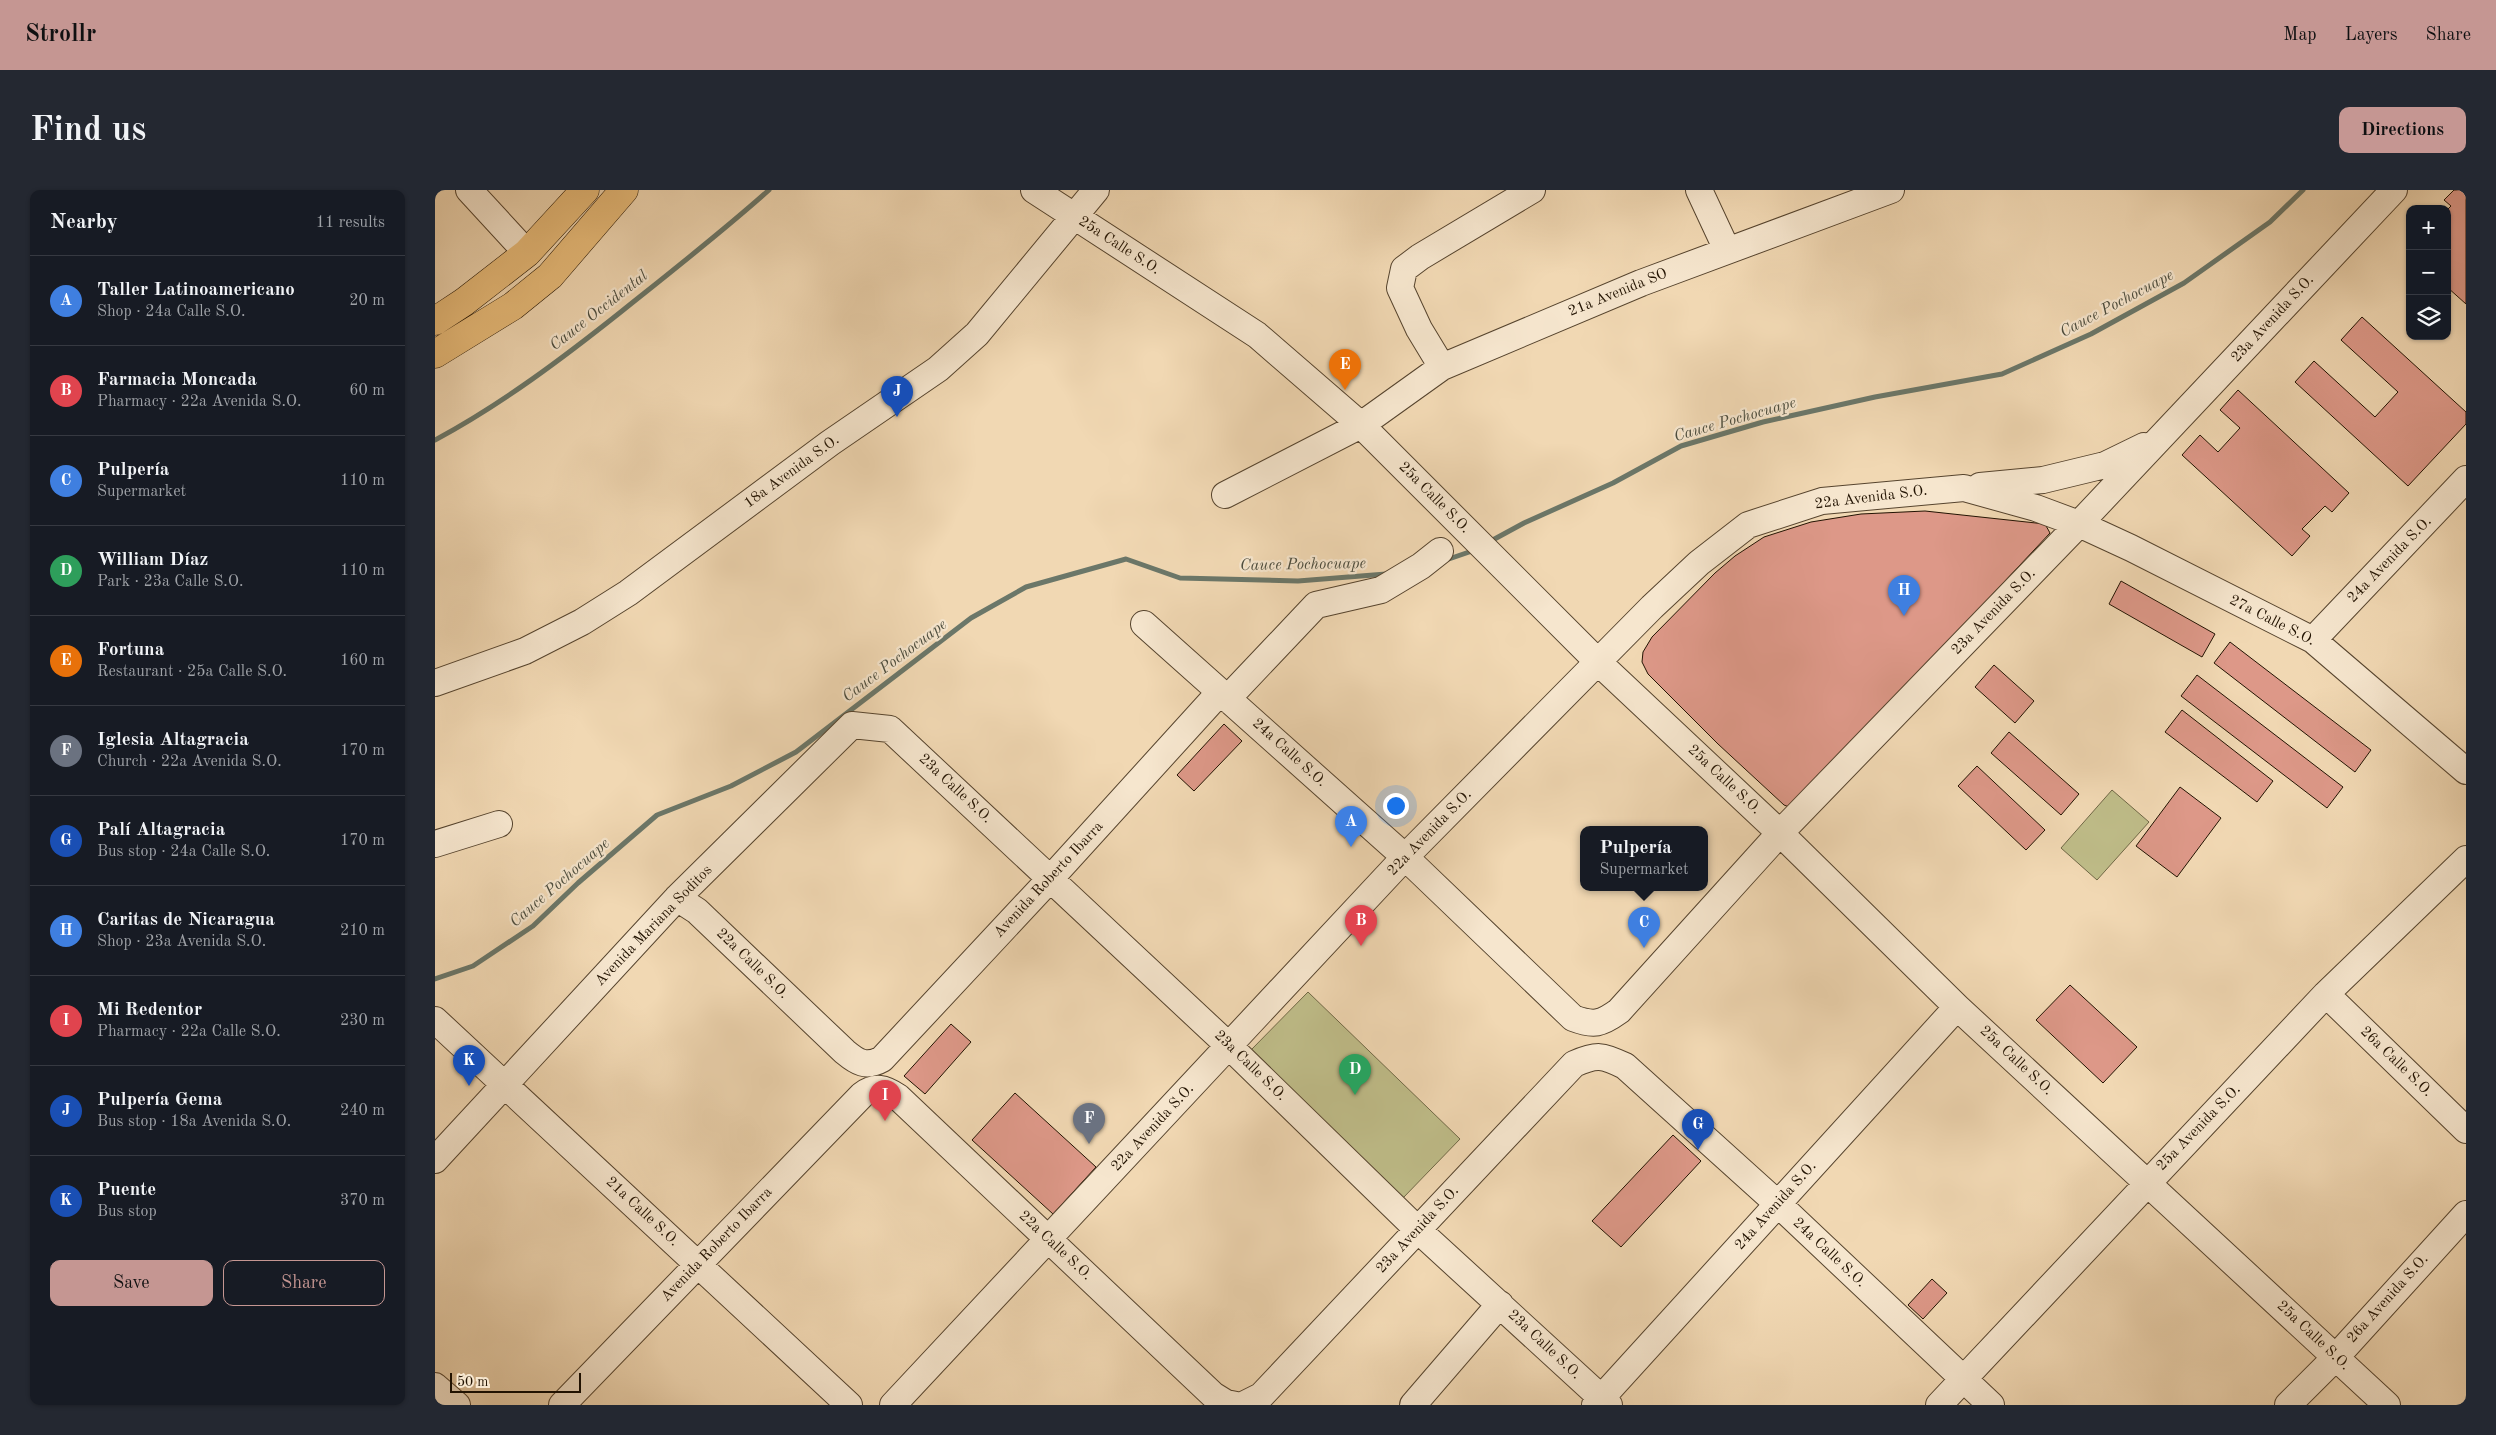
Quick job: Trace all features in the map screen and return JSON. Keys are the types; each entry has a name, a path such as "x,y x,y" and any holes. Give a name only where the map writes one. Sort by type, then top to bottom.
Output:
{"main road":[{"path":"435,321 464,302 527,253 585,190"},
{"path":"435,354 513,306 550,276 624,190"}],"street":[{"path":"469,190 527,253"},
{"name":"25a Calle S.O.","path":"1034,190 1257,335 1361,425 1599,663 1780,832 1957,1007 2387,1405"},
{"name":"18a Avenida S.O.","path":"435,683 477,670 525,651 590,617 628,593 830,443 938,369 977,334 1095,190"},
{"path":"1443,367 1419,329 1400,288 1404,269 1420,256 1532,190"},
{"path":"1699,190 1727,250"},
{"name":"21a Avenida SO","path":"1225,495 1361,425 1443,367 1641,283 1891,190"},
{"name":"23a Avenida S.O.","path":"1588,1024 1604,1022 1619,1011 1780,832 2079,524 2394,190"},
{"path":"1964,488 2043,480 2105,465 2160,438"},
{"name":"24a Avenida S.O.","path":"2313,640 2466,479"},
{"name":"22a Avenida S.O.","path":"893,1405 1405,857 1699,563 1748,525 1822,501 1964,488 2036,508 2079,524"},
{"name":"27a Calle S.O.","path":"2079,524 2313,640 2466,771"},
{"name":"Avenida Roberto Ibarra","path":"562,1405 862,1095 886,1055 1224,695 1316,605 1381,590 1440,551"},
{"name":"24a Calle S.O.","path":"1144,624 1405,857 1573,1018 1588,1024"},
{"name":"Avenida Mariana Soditos","path":"435,1160 677,898 852,725 889,729"},
{"name":"23a Calle S.O.","path":"889,729 1229,1046 1418,1230 1500,1304 1602,1403"},
{"path":"435,844 499,824"},
{"name":"25a Avenida S.O.","path":"1939,1405 2326,994 2466,859"},
{"name":"22a Calle S.O.","path":"677,898 697,911 845,1052 863,1064 883,1089 898,1097 1213,1395 1226,1403 1236,1405"},
{"name":"26a Calle S.O.","path":"2326,994 2466,1130"},
{"name":"24a Avenida S.O.","path":"1602,1403 1778,1204 1957,1007"},
{"name":"21a Calle S.O.","path":"435,1020 849,1405"},
{"name":"23a Avenida S.O.","path":"1243,1405 1261,1396 1574,1064 1592,1056"},
{"name":"24a Calle S.O.","path":"1592,1056 1607,1057 1625,1066 1778,1204 1991,1405"},
{"name":"26a Avenida S.O.","path":"2288,1405 2335,1357 2466,1214"},
{"path":"1413,1405 1500,1304"},
{"path":"435,1386 457,1405"}],"shaded area":[{"path":"2112,790 2149,822 2097,880 2061,848"},
{"path":"1308,992 1460,1139 1403,1198 1251,1050"}],"building":[{"path":"2454,190 2466,190 2466,304 2451,291 2451,205 2444,200"},
{"path":"2362,317 2466,412 2466,424 2408,486 2295,382 2314,361 2375,417 2398,392 2341,340"},
{"path":"2238,390 2349,493 2332,512 2325,506 2302,529 2310,536 2292,556 2182,455 2200,435 2218,452 2240,428 2220,410"},
{"path":"1925,511 2045,524 2050,533 1795,805 1789,807 1784,805 1718,744 1648,674 1642,662 1643,652 1652,637 1715,573 1735,556 1764,537 1811,522 1861,514"},
{"path":"2121,581 2215,634 2202,657 2109,604"},
{"path":"2230,642 2371,750 2355,772 2214,663"},
{"path":"1994,665 2034,701 2015,723 1975,687"},
{"path":"2197,675 2343,787 2327,808 2181,696"},
{"path":"2182,710 2273,781 2257,802 2165,732"},
{"path":"1224,724 1242,741 1194,791 1177,775"},
{"path":"2009,732 2079,794 2061,815 1991,753"},
{"path":"1977,766 2045,830 2026,850 1958,786"},
{"path":"2180,787 2221,818 2177,877 2136,846"},
{"path":"2070,985 2137,1047 2103,1083 2036,1020"},
{"path":"951,1024 971,1042 925,1094 904,1076"},
{"path":"1015,1093 1096,1167 1053,1214 972,1140"},
{"path":"1673,1135 1701,1161 1621,1247 1592,1221"},
{"path":"1932,1279 1947,1293 1923,1319 1908,1305"}],"waterway":[{"name":"Cauce Occidental","path":"435,440 508,396 555,363 678,266 769,190"},
{"name":"Cauce Pochocuape","path":"1489,542 1524,523 1613,483 1681,446 1763,422 1875,397 2002,374 2091,334 2184,283 2270,222 2303,190"},
{"name":"Cauce Pochocuape","path":"1443,561 1475,550"},
{"name":"Cauce Pochocuape","path":"435,979 473,966 533,926 578,883 657,815 731,786 796,752 971,618 1026,587 1126,559 1180,578 1298,581 1386,574"}],"place":[{"name":"Fortuna","path":"1345,390"},
{"name":"Pulpería Gema","path":"897,417"},
{"name":"Caritas de Nicaragua","path":"1904,616"},
{"name":"Taller Latinoamericano","path":"1351,847"},
{"name":"Farmacia Moncada","path":"1361,946"},
{"name":"Pulpería","path":"1644,948"},
{"name":"Puente","path":"469,1086"},
{"name":"William Díaz","path":"1355,1095"},
{"name":"Mi Redentor","path":"885,1121"},
{"name":"Iglesia Altagracia","path":"1089,1144"},
{"name":"Palí Altagracia","path":"1698,1150"}]}
